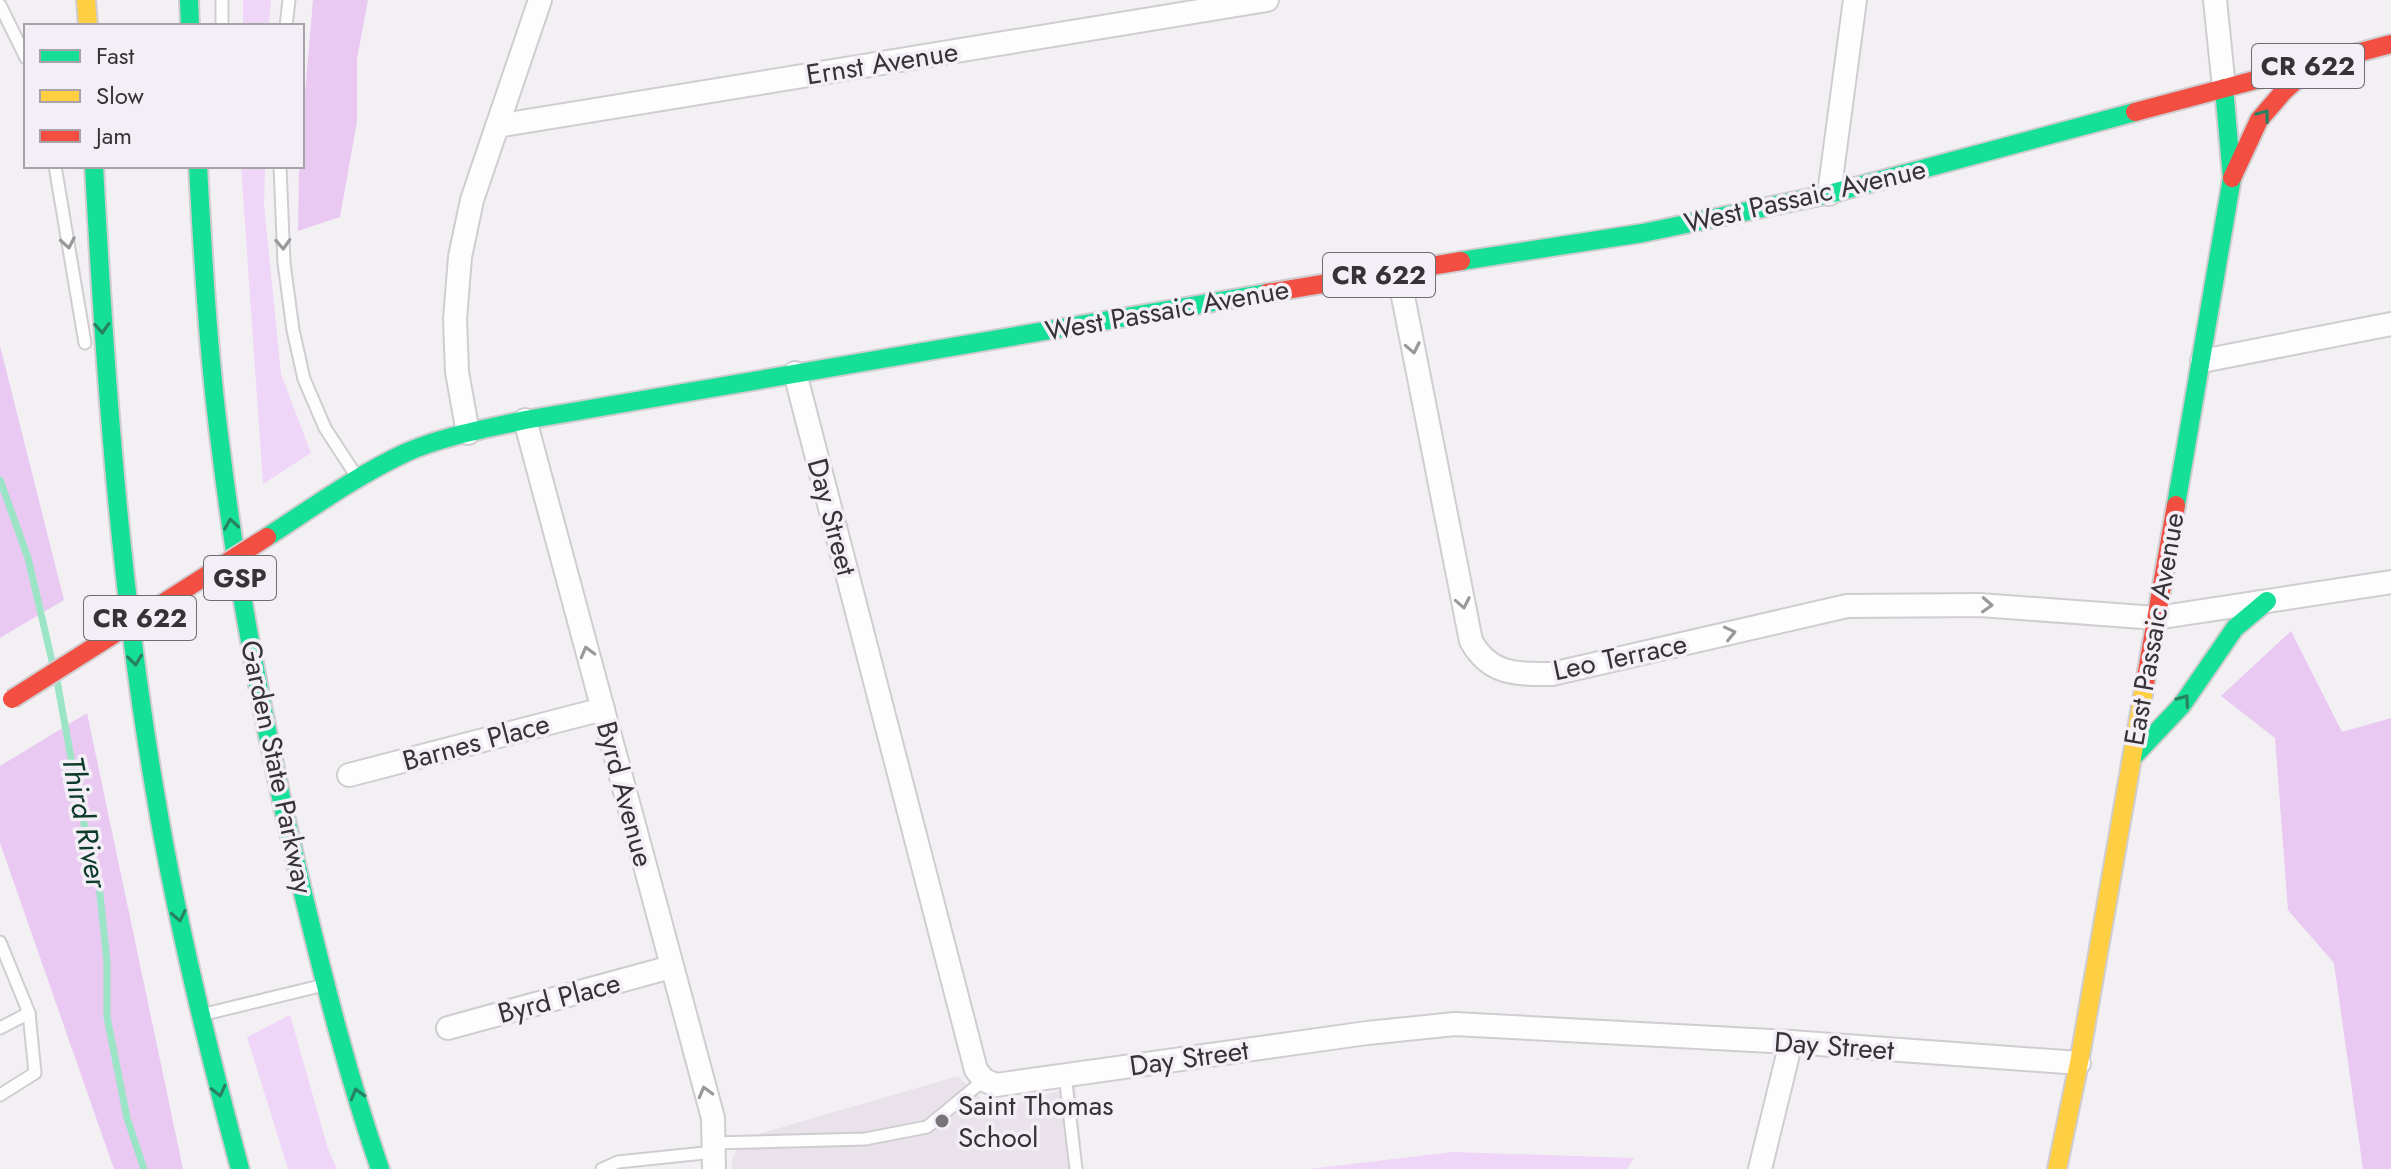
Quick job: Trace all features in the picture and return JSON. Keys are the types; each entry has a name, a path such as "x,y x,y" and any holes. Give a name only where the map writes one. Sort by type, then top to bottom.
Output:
{"main road":[{"path":"86,0 88,24"},
{"path":"189,0 190,24"},
{"name":"West Passaic Avenue","path":"6,702 358,480 427,445 468,433 525,420 795,373 1398,271 1643,233 1829,194 2391,44"},
{"path":"2232,178 2259,120 2284,91 2314,64"},
{"name":"East Passaic Avenue","path":"2057,1169 2079,1063 2232,178 2224,88"},
{"path":"94,168 104,381 121,555 144,731 200,1015 240,1169"},
{"name":"Garden State Parkway","path":"198,168 206,305 224,479 251,651 286,823 325,984 380,1169"},
{"path":"2132,758 2182,705 2235,628 2267,601"}],"street":[{"path":"468,433 457,372 455,319 460,257 472,200 540,0"},
{"name":"Ernst Avenue","path":"497,126 1267,0"},
{"path":"1829,194 1855,0"},
{"path":"2215,0 2224,88"},
{"name":"Leo Terrace","path":"1398,271 1471,641 1480,657 1499,670 1552,674 1847,606 1980,605 2156,618 2391,582"},
{"path":"2202,361 2391,324"},
{"name":"Day Street","path":"795,373 976,1070 984,1080 996,1085 1367,1033 1455,1024 1791,1042 2079,1063"},
{"name":"Byrd Avenue","path":"525,420 713,1118 714,1155"},
{"name":"Barnes Place","path":"349,775 603,709"},
{"name":"Byrd Place","path":"448,1028 671,967"},
{"path":"1760,1169 1791,1042"}],"lane":[{"path":"222,0 222,24"},
{"path":"286,24 289,0"},
{"path":"0,5 24,54"},
{"path":"55,168 87,353"},
{"path":"280,168 284,263 293,330 304,379 325,428 358,480"},
{"path":"206,305 212,197"},
{"path":"97,415 121,555"},
{"path":"0,942 29,1013 35,1073 0,1095"},
{"path":"200,1015 325,984"},
{"path":"0,1028 29,1013"},
{"path":"1065,1075 1076,1169"},
{"path":"602,1169 618,1162 662,1163 865,1139 927,1127 984,1080"}],"shaded area":[{"path":"243,0 271,0 269,24 243,24"},
{"path":"313,0 368,0 357,59 357,121 340,217 298,231 299,168 304,168 304,105"},
{"path":"241,168 265,168 264,205 281,374 311,453 263,484"},
{"path":"0,346 64,600 0,638"},
{"path":"2291,631 2342,732 2391,718 2391,1169 2363,1169 2334,963 2288,910 2275,738 2221,696"},
{"path":"87,713 183,1169 114,1169 0,843 0,766"},
{"path":"290,1015 328,1149 337,1169 288,1169 247,1037"},
{"name":"Saint Thomas School","path":"958,1076 985,1102 1006,1103 1076,1087 1083,1169 732,1169 732,1158 745,1138"},
{"path":"1453,1152 1634,1158 1627,1169 1309,1169"}],"waterway":[{"name":"Third River","path":"0,480 28,558 52,661"},
{"name":"Third River","path":"57,681 80,807 99,885 107,962 107,1017 127,1118 144,1169"}],"traffic: fast":[{"path":"189,0 190,24"},
{"path":"2176,505 2232,178 2224,88"},
{"path":"1461,261 1643,233 1829,194 2135,112"},
{"path":"94,168 103,324 123,562 143,719 183,938 240,1169"},
{"path":"198,168 216,408 235,556 255,668 319,960 347,1065 380,1169"},
{"path":"267,537 387,462 419,447 464,434 525,420 1267,293"},
{"path":"2132,758 2182,705 2235,628 2267,601"}],"traffic: slow":[{"path":"86,0 88,24"},
{"path":"2057,1169 2079,1063 2145,683"}],"traffic: jam":[{"path":"2135,112 2391,44"},
{"path":"2232,178 2259,120 2284,91 2312,66"},
{"path":"1267,293 1461,261"},
{"path":"2145,683 2176,505"},
{"path":"12,699 267,537"}],"place":[{"name":"Saint Thomas School","path":"942,1121"}]}
